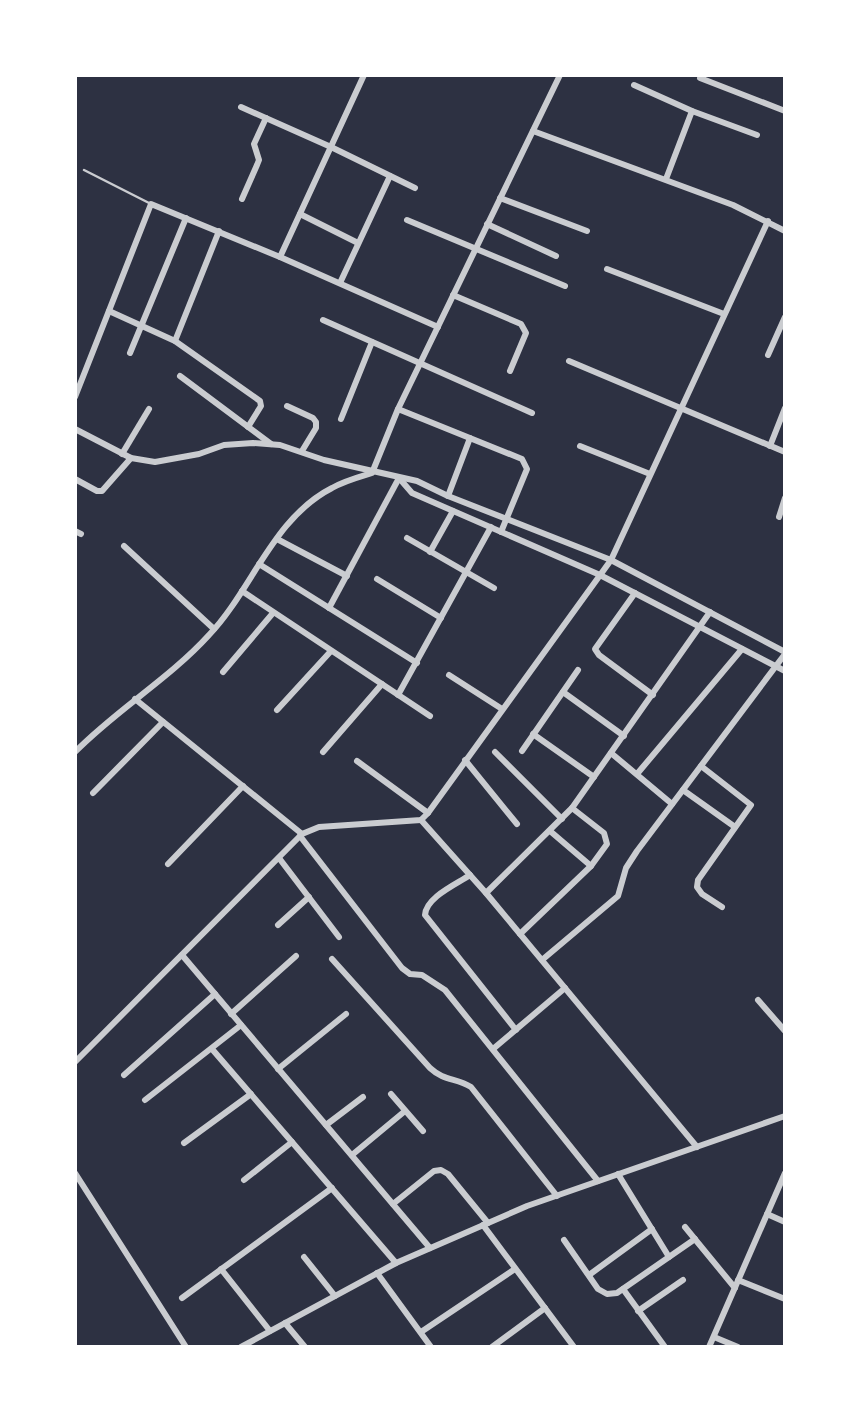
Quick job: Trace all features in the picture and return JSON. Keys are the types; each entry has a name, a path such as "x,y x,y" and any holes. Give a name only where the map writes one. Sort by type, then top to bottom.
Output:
{"street":[{"path":"280,257 364,75"},
{"path":"75,752 189,655 214,629 277,539 304,509 331,488 372,472 398,409 560,75"},
{"path":"700,78 785,111"},
{"path":"634,85 692,111 757,135"},
{"path":"241,107 415,188"},
{"path":"666,179 692,111"},
{"path":"242,199 257,165 254,144 266,118"},
{"path":"533,131 666,179 785,230"},
{"path":"340,283 390,176"},
{"path":"500,198 587,231"},
{"path":"75,397 151,204 280,257 438,327"},
{"path":"300,214 358,243"},
{"path":"130,353 186,218"},
{"path":"407,220 565,286"},
{"path":"76,1059 301,835 319,827 421,820 428,813 611,560 768,221"},
{"path":"487,224 555,256"},
{"path":"175,341 219,231"},
{"path":"607,269 724,314"},
{"path":"453,295 525,328 526,333 510,371"},
{"path":"109,311 175,341 260,401 259,412 248,427"},
{"path":"768,355 785,317"},
{"path":"323,320 533,413"},
{"path":"341,419 372,342"},
{"path":"569,361 785,452"},
{"path":"180,376 271,444"},
{"path":"287,406 316,422 302,451"},
{"path":"770,446 785,408"},
{"path":"122,454 149,409"},
{"path":"398,409 526,463 527,469 501,532"},
{"path":"75,429 131,458 155,462 199,454 224,445 271,444 302,451 324,460 417,481 448,496 611,560 785,653 626,868 618,896 542,960"},
{"path":"448,496 470,438"},
{"path":"580,446 650,474"},
{"path":"75,479 102,491 131,458"},
{"path":"399,478 412,493 600,575 785,671"},
{"path":"329,608 399,478"},
{"path":"779,517 785,498"},
{"path":"430,552 453,510"},
{"path":"398,695 491,527"},
{"path":"407,538 494,588"},
{"path":"277,539 347,576"},
{"path":"124,546 214,629"},
{"path":"259,564 416,663"},
{"path":"377,579 441,618"},
{"path":"242,591 430,716"},
{"path":"635,593 596,649 599,655 653,695"},
{"path":"486,893 572,808 710,612"},
{"path":"223,672 273,613"},
{"path":"637,774 742,649"},
{"path":"277,710 331,651"},
{"path":"522,751 578,670"},
{"path":"450,675 502,709"},
{"path":"323,752 382,684"},
{"path":"563,692 624,736"},
{"path":"135,699 301,835 402,968 410,974 422,975 445,990 598,1181"},
{"path":"93,793 163,722"},
{"path":"533,734 594,777"},
{"path":"495,752 562,819"},
{"path":"611,753 672,804"},
{"path":"357,761 428,813"},
{"path":"465,761 517,824"},
{"path":"701,765 751,805 698,880 697,887 702,894 722,907"},
{"path":"168,864 243,786"},
{"path":"683,790 735,827"},
{"path":"520,934 591,866 607,844 604,833 572,808"},
{"path":"421,820 486,893 697,1147"},
{"path":"551,831 591,866"},
{"path":"279,858 339,937"},
{"path":"470,875 431,902 425,908 425,915 516,1030"},
{"path":"278,925 309,897"},
{"path":"182,955 430,1248"},
{"path":"231,1014 296,956"},
{"path":"332,959 430,1069 439,1077 460,1080 471,1087 557,1196"},
{"path":"493,1049 565,988"},
{"path":"124,1075 215,994"},
{"path":"758,1000 785,1031"},
{"path":"278,1069 346,1014"},
{"path":"145,1100 242,1026"},
{"path":"212,1048 396,1263"},
{"path":"184,1143 251,1094"},
{"path":"391,1094 423,1130"},
{"path":"326,1125 363,1097"},
{"path":"352,1156 405,1111"},
{"path":"241,1347 396,1263 485,1224 598,1181 785,1116"},
{"path":"244,1180 292,1142"},
{"path":"393,1204 434,1171 441,1170 448,1174 574,1347"},
{"path":"75,1173 187,1347"},
{"path":"709,1347 785,1173"},
{"path":"618,1174 669,1257"},
{"path":"182,1297 332,1188"},
{"path":"767,1214 785,1222"},
{"path":"685,1227 735,1288"},
{"path":"589,1275 652,1229"},
{"path":"564,1240 598,1289 607,1294 617,1293 695,1239"},
{"path":"304,1257 335,1296"},
{"path":"221,1269 270,1331"},
{"path":"421,1332 515,1269"},
{"path":"377,1273 431,1347"},
{"path":"638,1311 683,1280"},
{"path":"738,1280 785,1299"},
{"path":"623,1289 665,1347"},
{"path":"492,1347 545,1308"},
{"path":"285,1323 305,1347"},
{"path":"713,1336 738,1347"}],"lane":[{"path":"84,170 151,204"}]}
